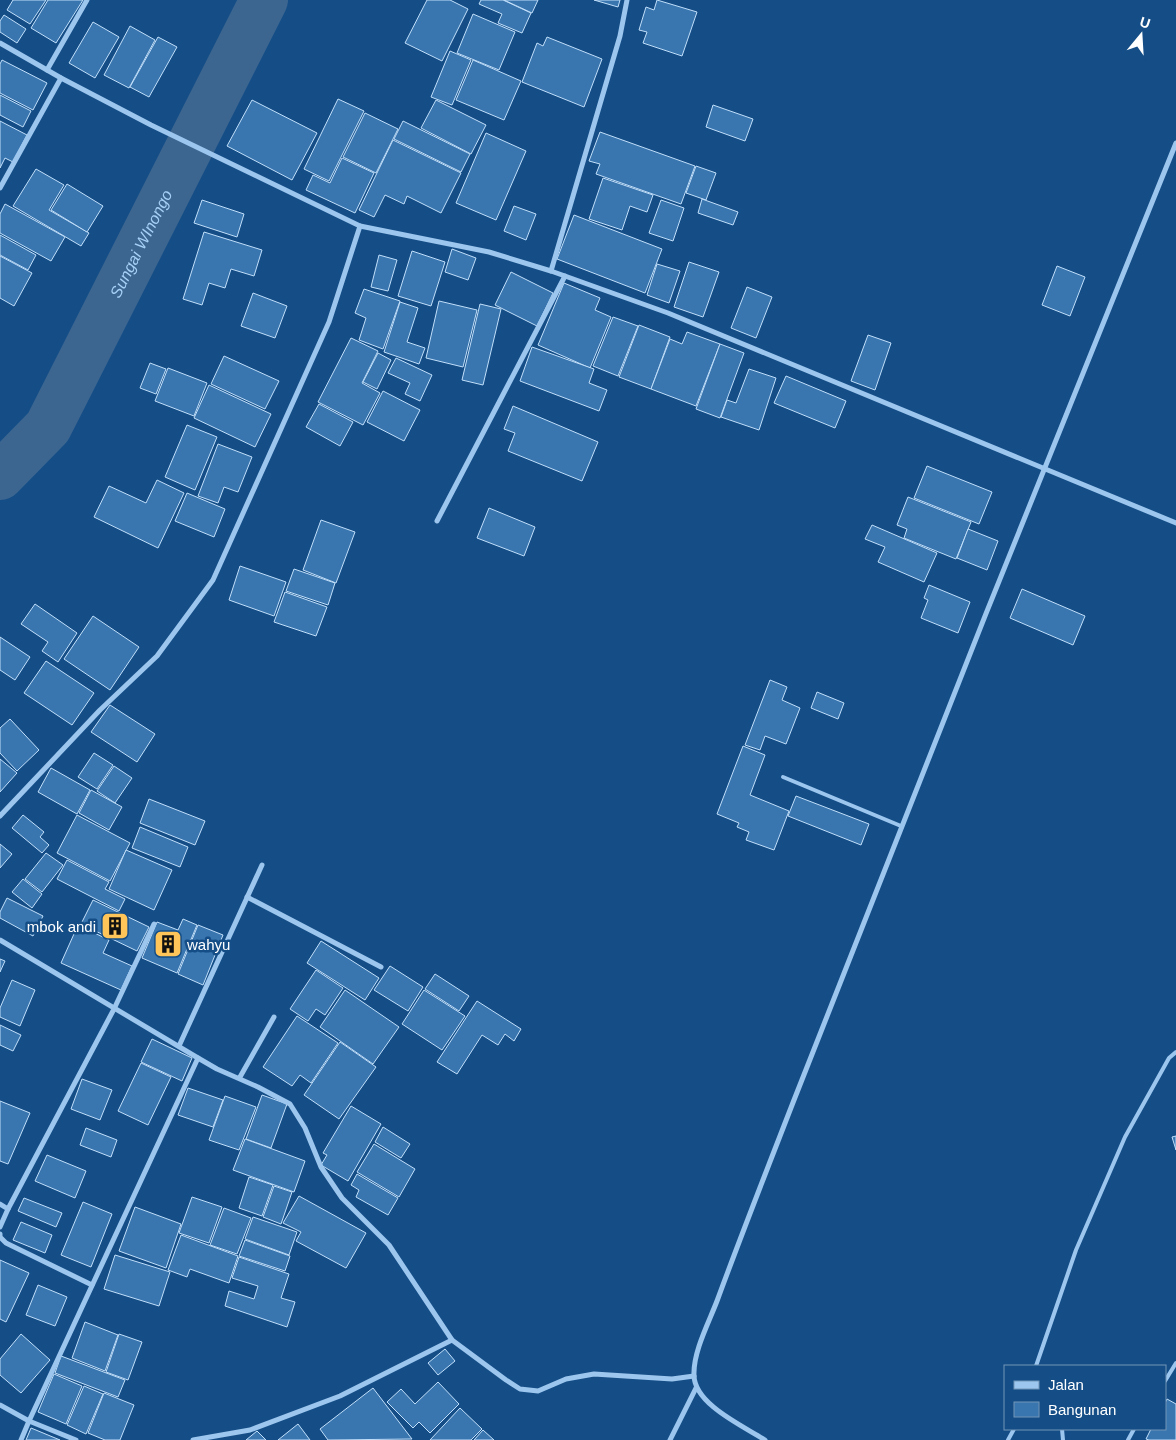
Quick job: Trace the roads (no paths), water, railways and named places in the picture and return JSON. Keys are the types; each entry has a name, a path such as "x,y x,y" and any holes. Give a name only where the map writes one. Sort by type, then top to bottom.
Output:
{"street":[{"path":"47,70 87,0"},
{"path":"551,271 620,36 627,0"},
{"path":"0,44 151,125 360,226 489,252 551,271 668,313 1176,523"},
{"path":"0,188 61,78"},
{"path":"765,1440 710,1405 696,1388 694,1376 695,1359 901,826 1043,469 1176,143"},
{"path":"0,816 100,710 157,656 213,580 329,322 360,226"},
{"path":"436,521 565,276"},
{"path":"179,1046 262,865"},
{"path":"247,898 381,966"},
{"path":"0,1227 114,1009 154,924"},
{"path":"0,940 198,1058 240,1077 290,1104 305,1128 321,1167 342,1198 389,1245 452,1340 520,1389 538,1390 566,1379 594,1374 672,1379 694,1376"},
{"path":"240,1077 274,1016"},
{"path":"21,1440 198,1058"},
{"path":"0,1204 8,1209"},
{"path":"0,1234 0,1237 6,1243 92,1285"},
{"path":"193,1440 250,1430 340,1396 452,1340"},
{"path":"670,1440 696,1388"},
{"path":"0,1405 29,1421 76,1440"}],"lane":[{"path":"783,777 901,826"},
{"path":"1036,1365 1076,1250 1121,1146 1169,1058 1176,1052"},
{"path":"1166,1379 1176,1363"}],"waterway":[{"name":"Sungai WInongo","path":"0,476 48,427 264,0"}],"place":[{"name":"mbok andi","path":"115,926"},
{"name":"wahyu","path":"168,944"}]}
